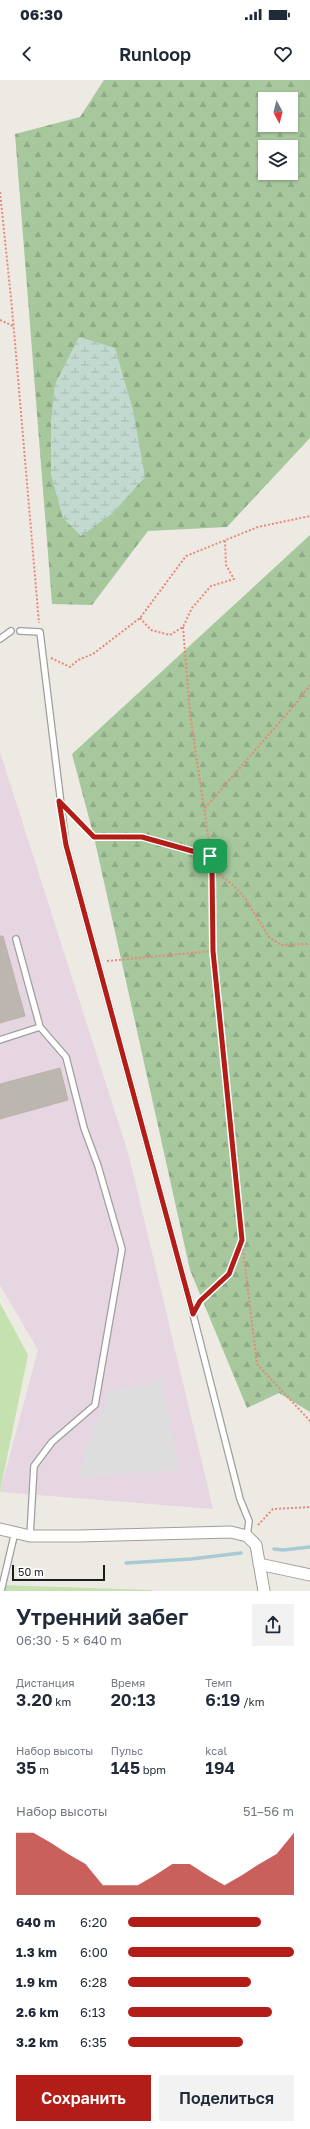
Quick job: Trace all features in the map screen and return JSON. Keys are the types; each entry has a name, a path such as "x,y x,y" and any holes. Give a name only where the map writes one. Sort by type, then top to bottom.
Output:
{"street":[{"path":"0,1528 30,1536 231,1532 248,1536 256,1545 264,1591"},
{"path":"259,1564 310,1575"}],"lane":[{"path":"0,639 11,631"},
{"path":"20,631 40,632 59,801 66,845 193,1314 240,1499 249,1521 248,1536"},
{"path":"16,939 40,1027 66,1057 84,1128 98,1166 122,1249 95,1405 52,1442 34,1466 30,1536"},
{"path":"0,1040 40,1027"},
{"path":"1,1591 15,1532"}],"path":[{"path":"0,192 14,326 40,632"},
{"path":"0,320 14,326"},
{"path":"41,644 51,658 70,667 78,660 94,654 140,618 186,556 258,527 310,516"},
{"path":"225,540 226,565 234,579 212,586 192,608 183,627 190,714 205,808 212,868 213,951 242,1240 257,1364 310,1421"},
{"path":"140,618 151,630 170,635 183,627"},
{"path":"205,808 298,701 310,685"},
{"path":"59,801 94,837 142,837 210,856"},
{"path":"212,868 234,886 245,898 269,937 281,945 310,944"},
{"path":"97,962 213,951"},
{"path":"193,1314 200,1301 229,1274 242,1240"},
{"path":"248,1536 273,1509 310,1507"}],"shaded area":[{"path":"0,752 129,1156 213,1509 0,1492 38,1350 0,1285"},
{"path":"162,1380 179,1470 80,1478 87,1444 110,1391"}],"green space":[{"path":"104,80 310,80 310,438 227,527 148,531 92,605 52,604 15,134 80,117"},
{"path":"79,337 115,348 133,410 145,477 113,513 81,536 63,518 51,475 51,421 55,384"},
{"path":"310,535 310,1412 279,1393 247,1408 190,1270 94,837 72,754"},
{"path":"0,1303 28,1355 0,1492"},
{"path":"0,1585 151,1590 153,1591 0,1591"}],"building":[{"path":"0,936 3,936 25,1016 0,1023"},
{"path":"60,1068 68,1100 0,1119 0,1084"}],"waterway":[{"path":"274,1549 283,1550 310,1547"},
{"path":"126,1563 191,1559 241,1553"}],"route":[{"path":"59,801 94,837 142,837 210,856 212,868 213,951 242,1240 229,1274 200,1301 193,1314 66,845 59,801"}]}
